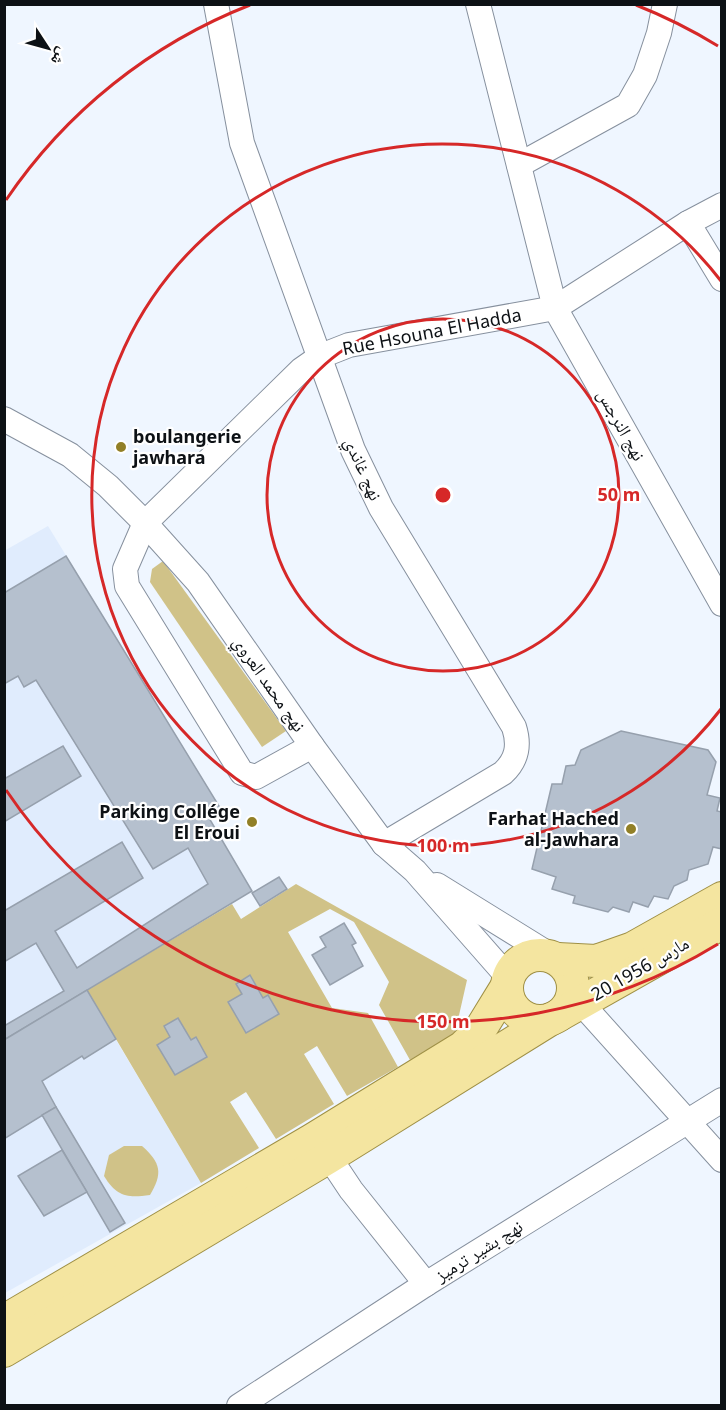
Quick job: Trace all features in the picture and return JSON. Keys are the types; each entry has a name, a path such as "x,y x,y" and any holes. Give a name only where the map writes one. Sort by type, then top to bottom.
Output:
{"main road":[{"name":"20 مارس 1956","path":"554,957 596,961 633,948 722,898"},
{"name":"20 مارس 1956","path":"4,1351 329,1157 566,1007 722,923"},
{"path":"4,1321 302,1146 463,1047 480,1030 507,982 520,960 530,956 554,957 570,972 573,981 566,1007 540,1021 529,1020 512,1007 508,997 507,982"}],"street":[{"name":"نهج غاندي","path":"216,4 242,143 353,450 381,508 514,728 517,737 518,747 515,757 503,773 384,844"},
{"name":"نهج النرجس","path":"478,4 555,308 722,604"},
{"path":"519,165 628,105 645,75 659,33 665,4"},
{"name":"Rue Hsouna El Hadda","path":"145,524 301,370 321,357 349,345 555,308 688,223 722,205"},
{"path":"688,223 722,279"},
{"name":"نهج محمد العروي","path":"4,419 70,455 108,486 198,582 312,746 384,844 415,870 507,982"},
{"path":"145,524 125,569 127,586 242,773 256,777 312,746"},
{"path":"415,870 554,957"},
{"path":"566,1007 688,1121 722,1160"},
{"name":"نهج بشير ترميز","path":"238,1406 426,1284 722,1100"},
{"path":"329,1157 351,1190 426,1284"}],"shaded area":[{"path":"48,526 222,811 209,819 252,891 87,991 201,1183 5,1293 4,551"},
{"path":"163,561 286,731 262,747 150,582 152,569"},
{"path":"296,884 467,980 455,1033 410,1060 379,1005 389,982 354,922 330,909 288,932 332,1008 368,1013 398,1067 347,1096 317,1046 304,1054 334,1104 276,1139 246,1092 230,1102 259,1148 201,1183 87,990 232,904 241,919"},
{"path":"124,1146 142,1146 156,1163 157,1180 150,1195 129,1196 118,1192 104,1176 109,1155"}],"building":[{"path":"66,556 222,811 209,818 252,891 4,1040 4,1026 64,991 36,943 4,962 4,911 122,842 143,878 55,931 77,968 208,884 188,848 153,869 36,680 24,687 18,676 4,684 4,593"},
{"name":"Farhat Hached al-Jawhara","path":"621,731 708,750 716,762 707,795 720,798 717,811 722,812 722,849 713,847 708,864 689,870 687,880 674,886 668,899 654,896 648,907 633,902 629,912 613,907 608,912 573,903 575,896 552,889 556,877 532,869 552,784 562,784 566,766 575,765 581,750"},
{"path":"63,746 81,776 4,822 4,779"},
{"path":"279,877 287,889 260,906 252,893"},
{"path":"344,923 356,943 352,945 363,966 330,985 312,955 326,947 320,937"},
{"path":"250,975 263,998 268,995 279,1014 246,1033 228,1002 242,994 236,984"},
{"path":"87,990 116,1039 84,1059 82,1056 42,1081 56,1107 4,1139 4,1040"},
{"path":"178,1018 191,1040 196,1037 207,1057 175,1075 157,1045 170,1037 164,1026"},
{"path":"56,1107 125,1223 110,1232 42,1115"},
{"path":"62,1150 87,1192 44,1216 18,1176"}],"place":[{"name":"boulangerie jawhara","path":"121,447"},
{"name":"Parking Collége El Eroui","path":"252,822"},
{"name":"Farhat Hached al-Jawhara","path":"631,829"}]}
